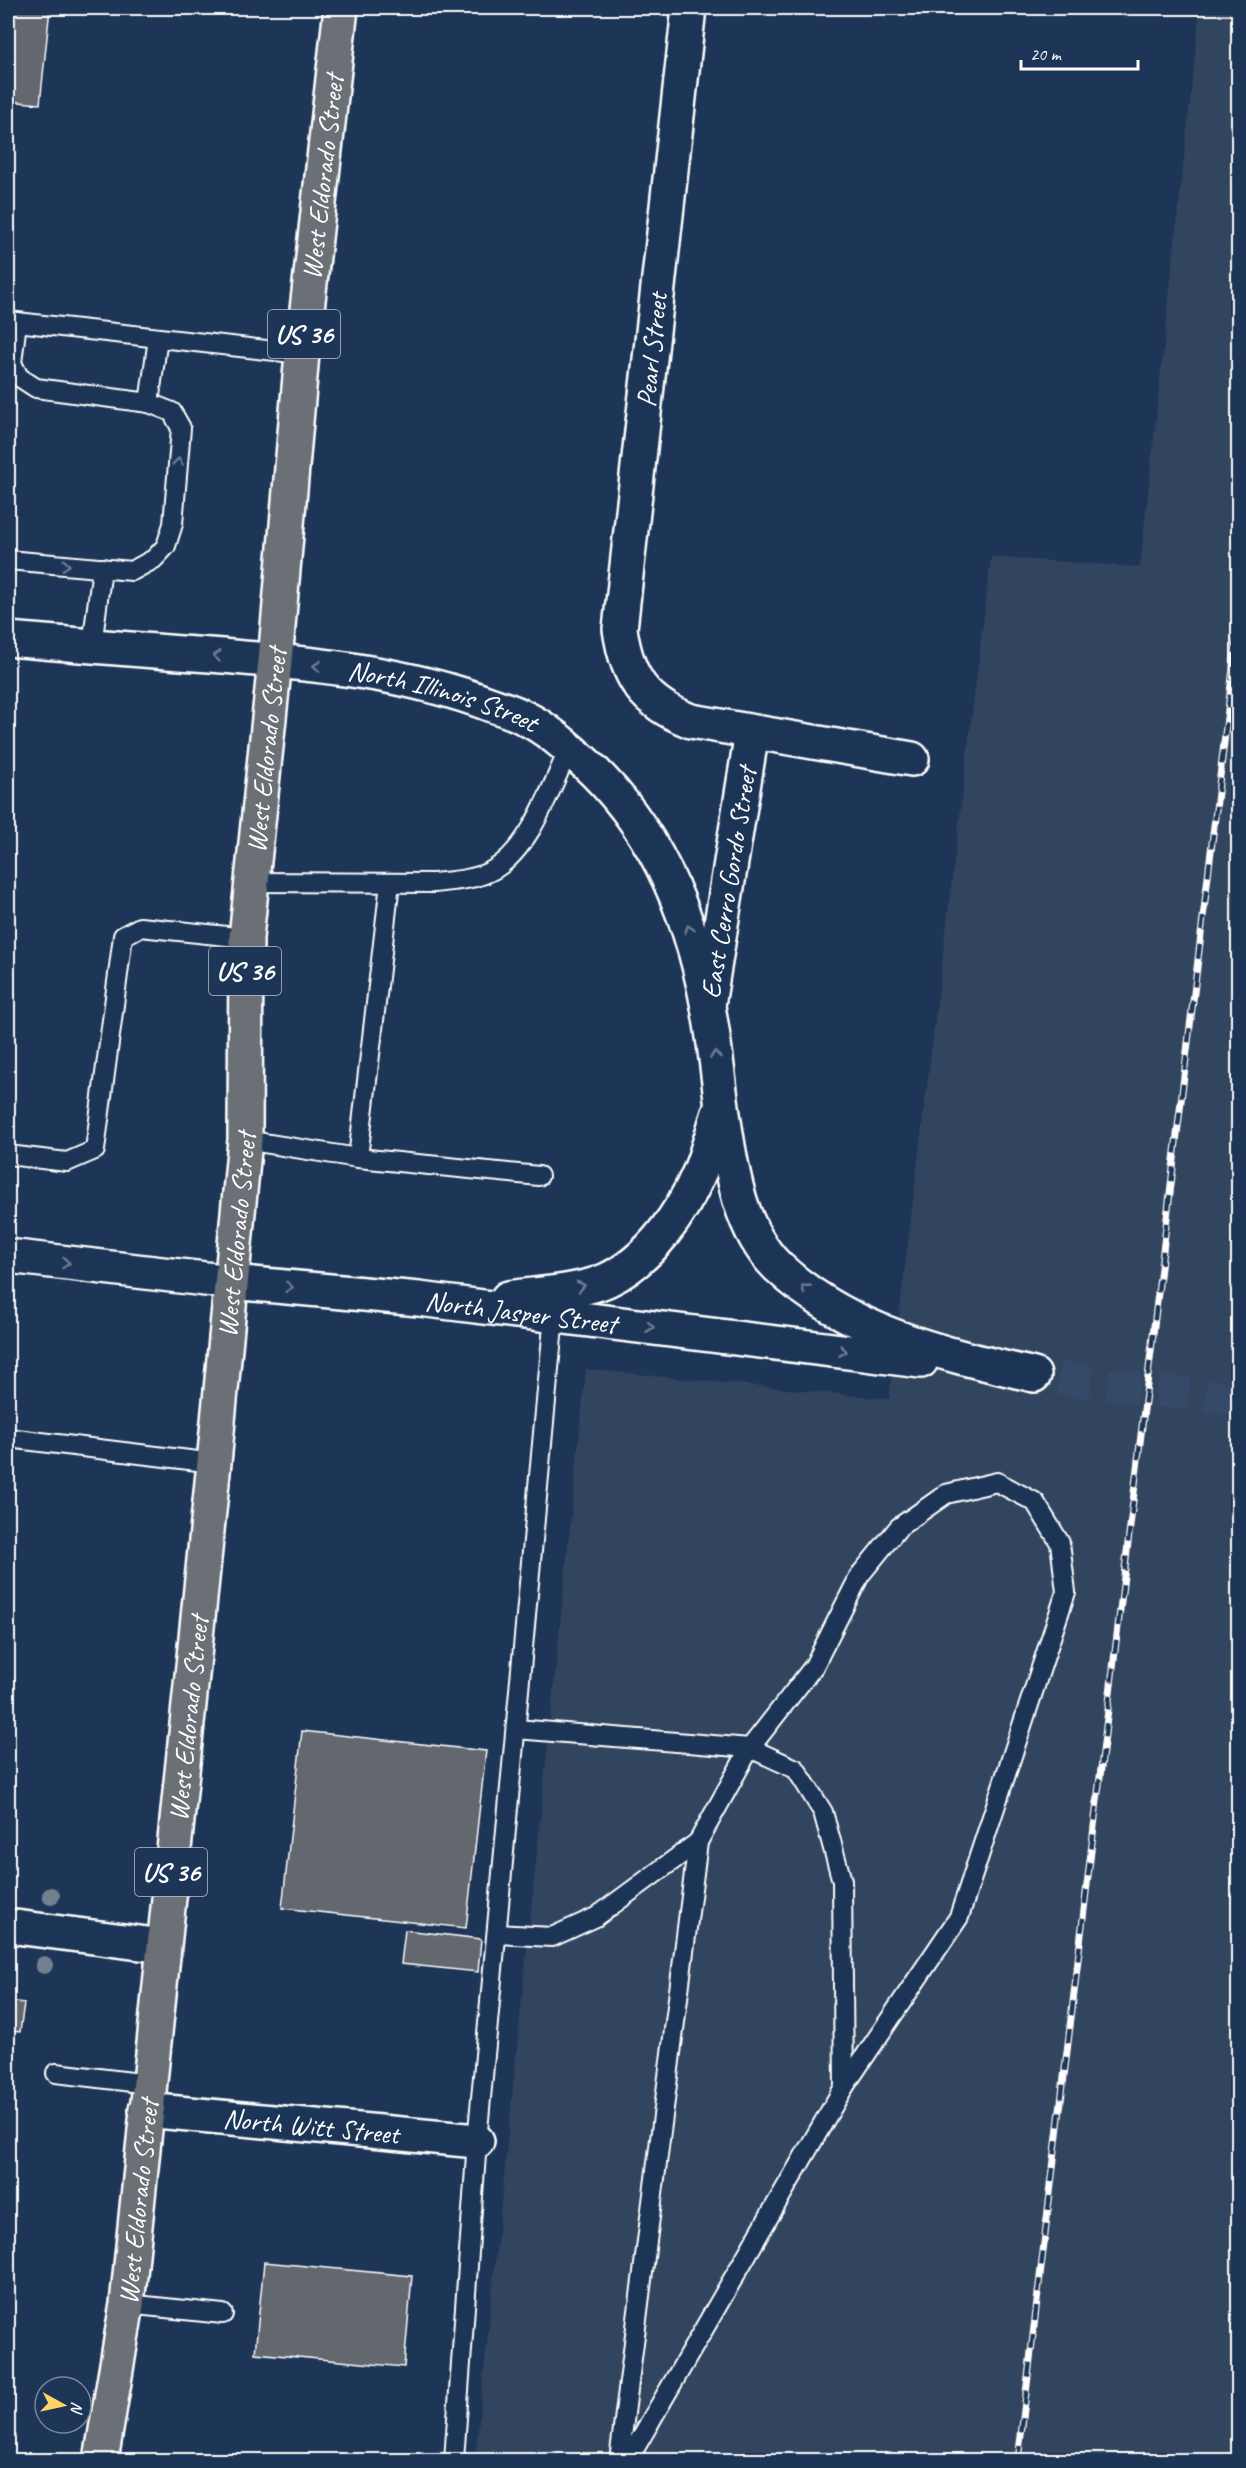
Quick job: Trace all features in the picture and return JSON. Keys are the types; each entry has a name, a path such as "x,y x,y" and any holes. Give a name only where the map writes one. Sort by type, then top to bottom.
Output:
{"main road":[{"name":"West Eldorado Street","path":"101,2460 127,2304 214,1463 245,1140 246,938 275,661 302,354 341,8"}],"street":[{"name":"Pearl Street","path":"689,8 620,629 623,651 631,673 641,690 659,706 683,718 752,732"},
{"name":"North Illinois Street","path":"8,639 275,661 383,674 455,690 526,718 569,749 607,783 634,817 668,875 689,929 708,1006"},
{"path":"752,732 912,759"},
{"name":"East Cerro Gordo Street","path":"722,1104 708,1006 752,732"},
{"path":"419,1299 503,1298 567,1290 606,1280 641,1257 676,1217 700,1171 722,1104"},
{"name":"North Jasper Street","path":"8,1256 231,1282 419,1299 1047,1376 970,1360 878,1331 845,1315 812,1294 776,1265 750,1227 733,1177 722,1104"},
{"path":"8,1926 164,1946"},
{"name":"North Witt Street","path":"148,2097 477,2141"}],"lane":[{"path":"8,560 132,571 154,559 166,546 174,524 181,428 172,412 149,403 36,388 19,377 12,363 12,321 302,354"},
{"path":"149,403 158,338"},
{"path":"92,646 102,568"},
{"path":"252,882 433,883 462,880 490,872 508,861 532,827 569,749"},
{"path":"358,1158 390,883"},
{"path":"8,1155 67,1162 95,1150 123,936 140,927 246,938"},
{"path":"245,1140 358,1158 539,1176"},
{"path":"454,2460 477,2141 554,1315"},
{"path":"8,1438 214,1463"},
{"path":"619,2460 698,1842 750,1748 814,1666 860,1575 899,1527 946,1494 997,1482 1035,1502 1060,1543 1066,1592 959,1917 844,2087 628,2460"},
{"path":"516,1730 750,1748 796,1769 823,1812 842,1881 844,2087"},
{"path":"497,1934 552,1937 596,1917 698,1842"},
{"path":"56,2073 148,2097"},
{"path":"127,2304 223,2314"}],"shaded area":[{"path":"1200,8 1238,8 1238,2460 475,2460 586,1369 889,1399 991,557 1140,567"}],"building":[{"path":"9,8 50,8 40,104 8,101"},
{"path":"302,1731 486,1751 466,1928 282,1908"},
{"path":"405,1930 481,1939 478,1972 401,1964"},
{"path":"8,2001 24,2003 20,2032 13,2031 12,2045 8,2045"},
{"path":"264,2262 412,2276 404,2367 255,2353"}],"tunnel":[{"path":"1059,1378 1238,1400"}],"railway":[{"path":"1018,2460 1238,626"}]}
